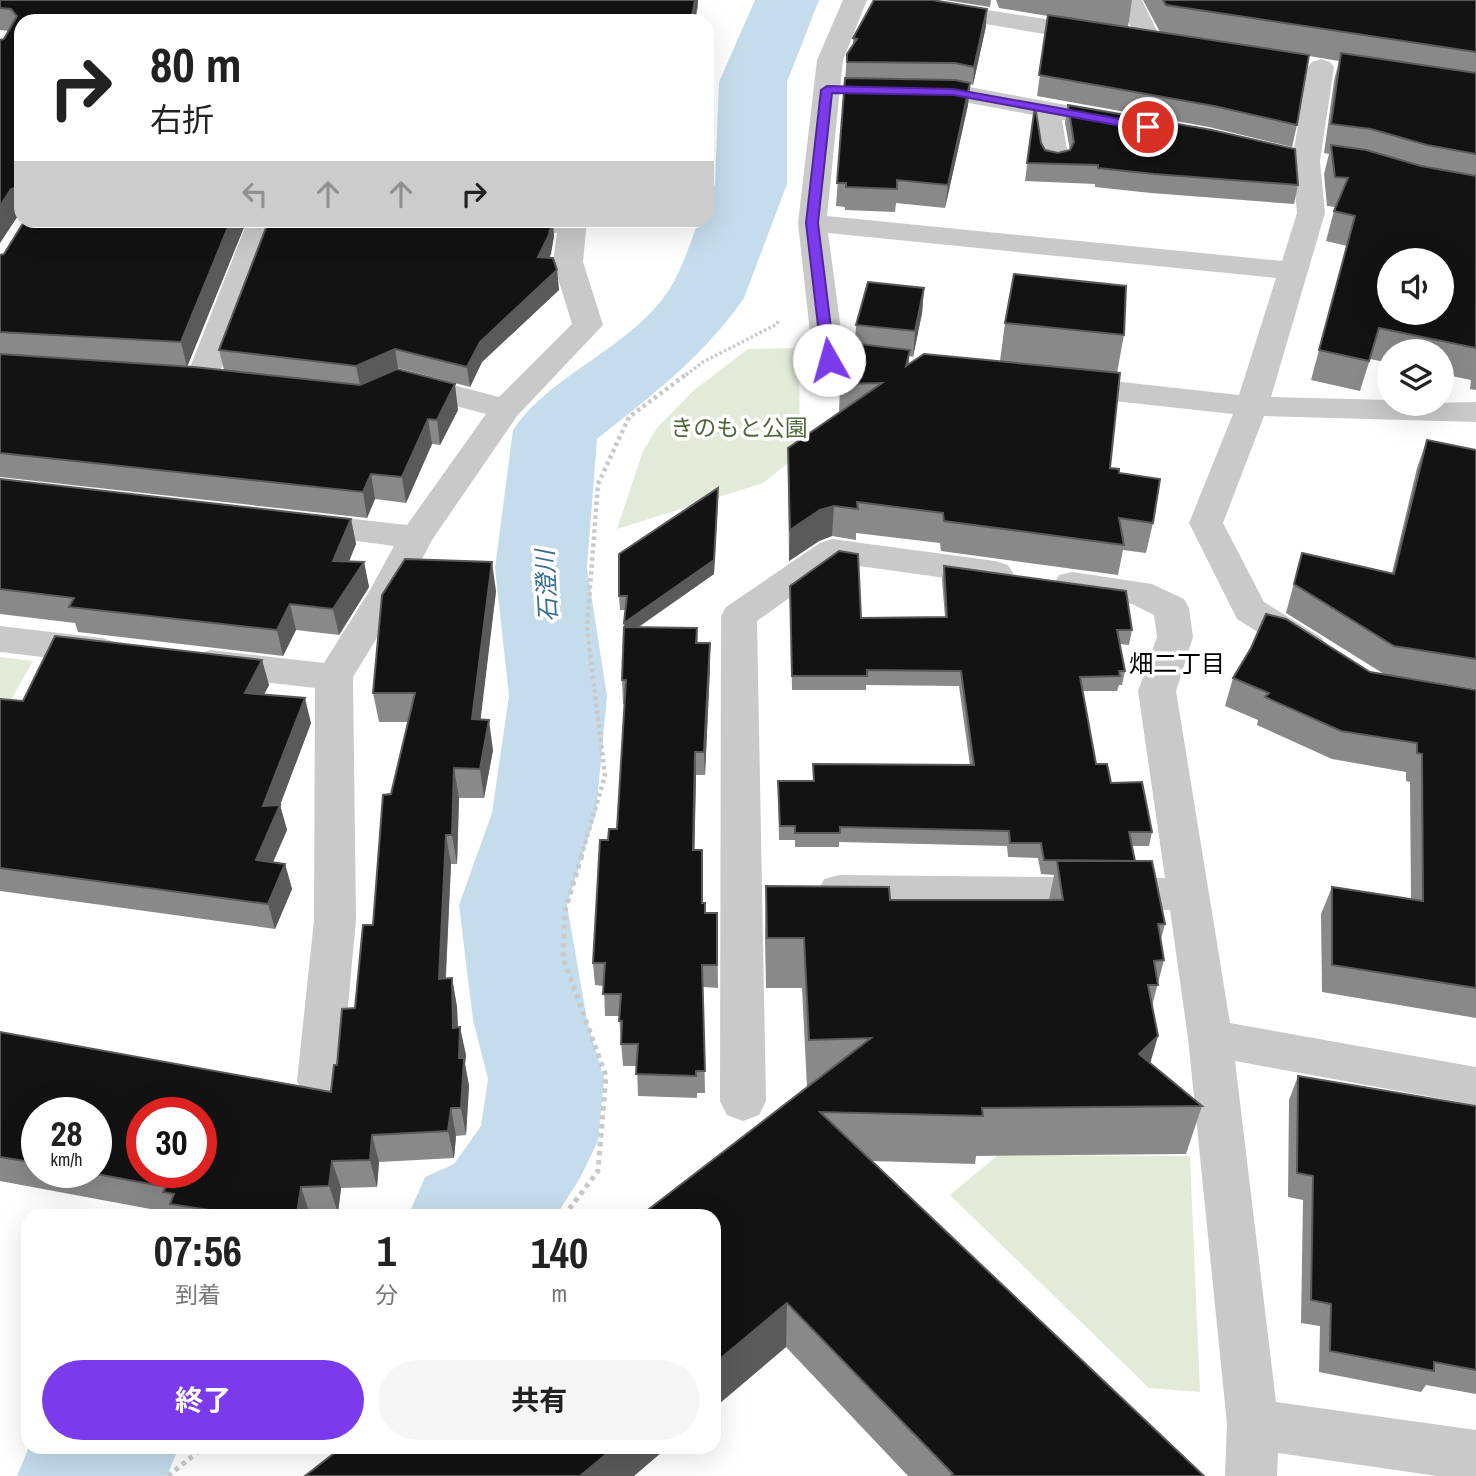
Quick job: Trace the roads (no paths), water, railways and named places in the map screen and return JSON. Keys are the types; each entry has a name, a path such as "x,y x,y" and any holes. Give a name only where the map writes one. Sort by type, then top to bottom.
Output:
{"street":[{"path":"855,0 830,60 839,90 812,223 829,360 924,370"},
{"path":"1130,0 1148,39"},
{"path":"906,4 1116,38 1148,39 1175,44"},
{"path":"1321,67 1305,160 1311,213 1252,406 1206,523 1250,610 1329,660"},
{"path":"890,91 953,92 1148,127"},
{"path":"1047,110 1055,160"},
{"path":"812,223 1293,271"},
{"path":"202,380 260,228"},
{"path":"319,1082 335,920 334,677 387,592 416,537 506,409 588,325 568,262 571,228"},
{"path":"376,392 397,381 506,409"},
{"path":"1034,382 1252,406 1476,412"},
{"path":"263,520 416,537"},
{"path":"743,1101 739,616 832,551 1139,593 1171,608 1175,637 1157,691 1210,1038 1253,1424 1251,1476"},
{"path":"0,639 134,654"},
{"path":"174,659 334,677"},
{"path":"742,891 1186,894"},
{"path":"1210,1038 1476,1086"},
{"path":"1253,1424 1476,1456"}],"waterway":[{"name":"石澄川","path":"484,1209 497,1203 538,1141 546,1079 530,1020 513,905 544,813 558,696 541,568 555,430 656,352 705,298 751,184 753,82 787,0"},
{"name":"石澄川","path":"85,1476 105,1454"}],"district":[{"name":"畑二丁目","path":"1177,664"}],"park label":[{"name":"きのもと公園","path":"739,428"}]}
